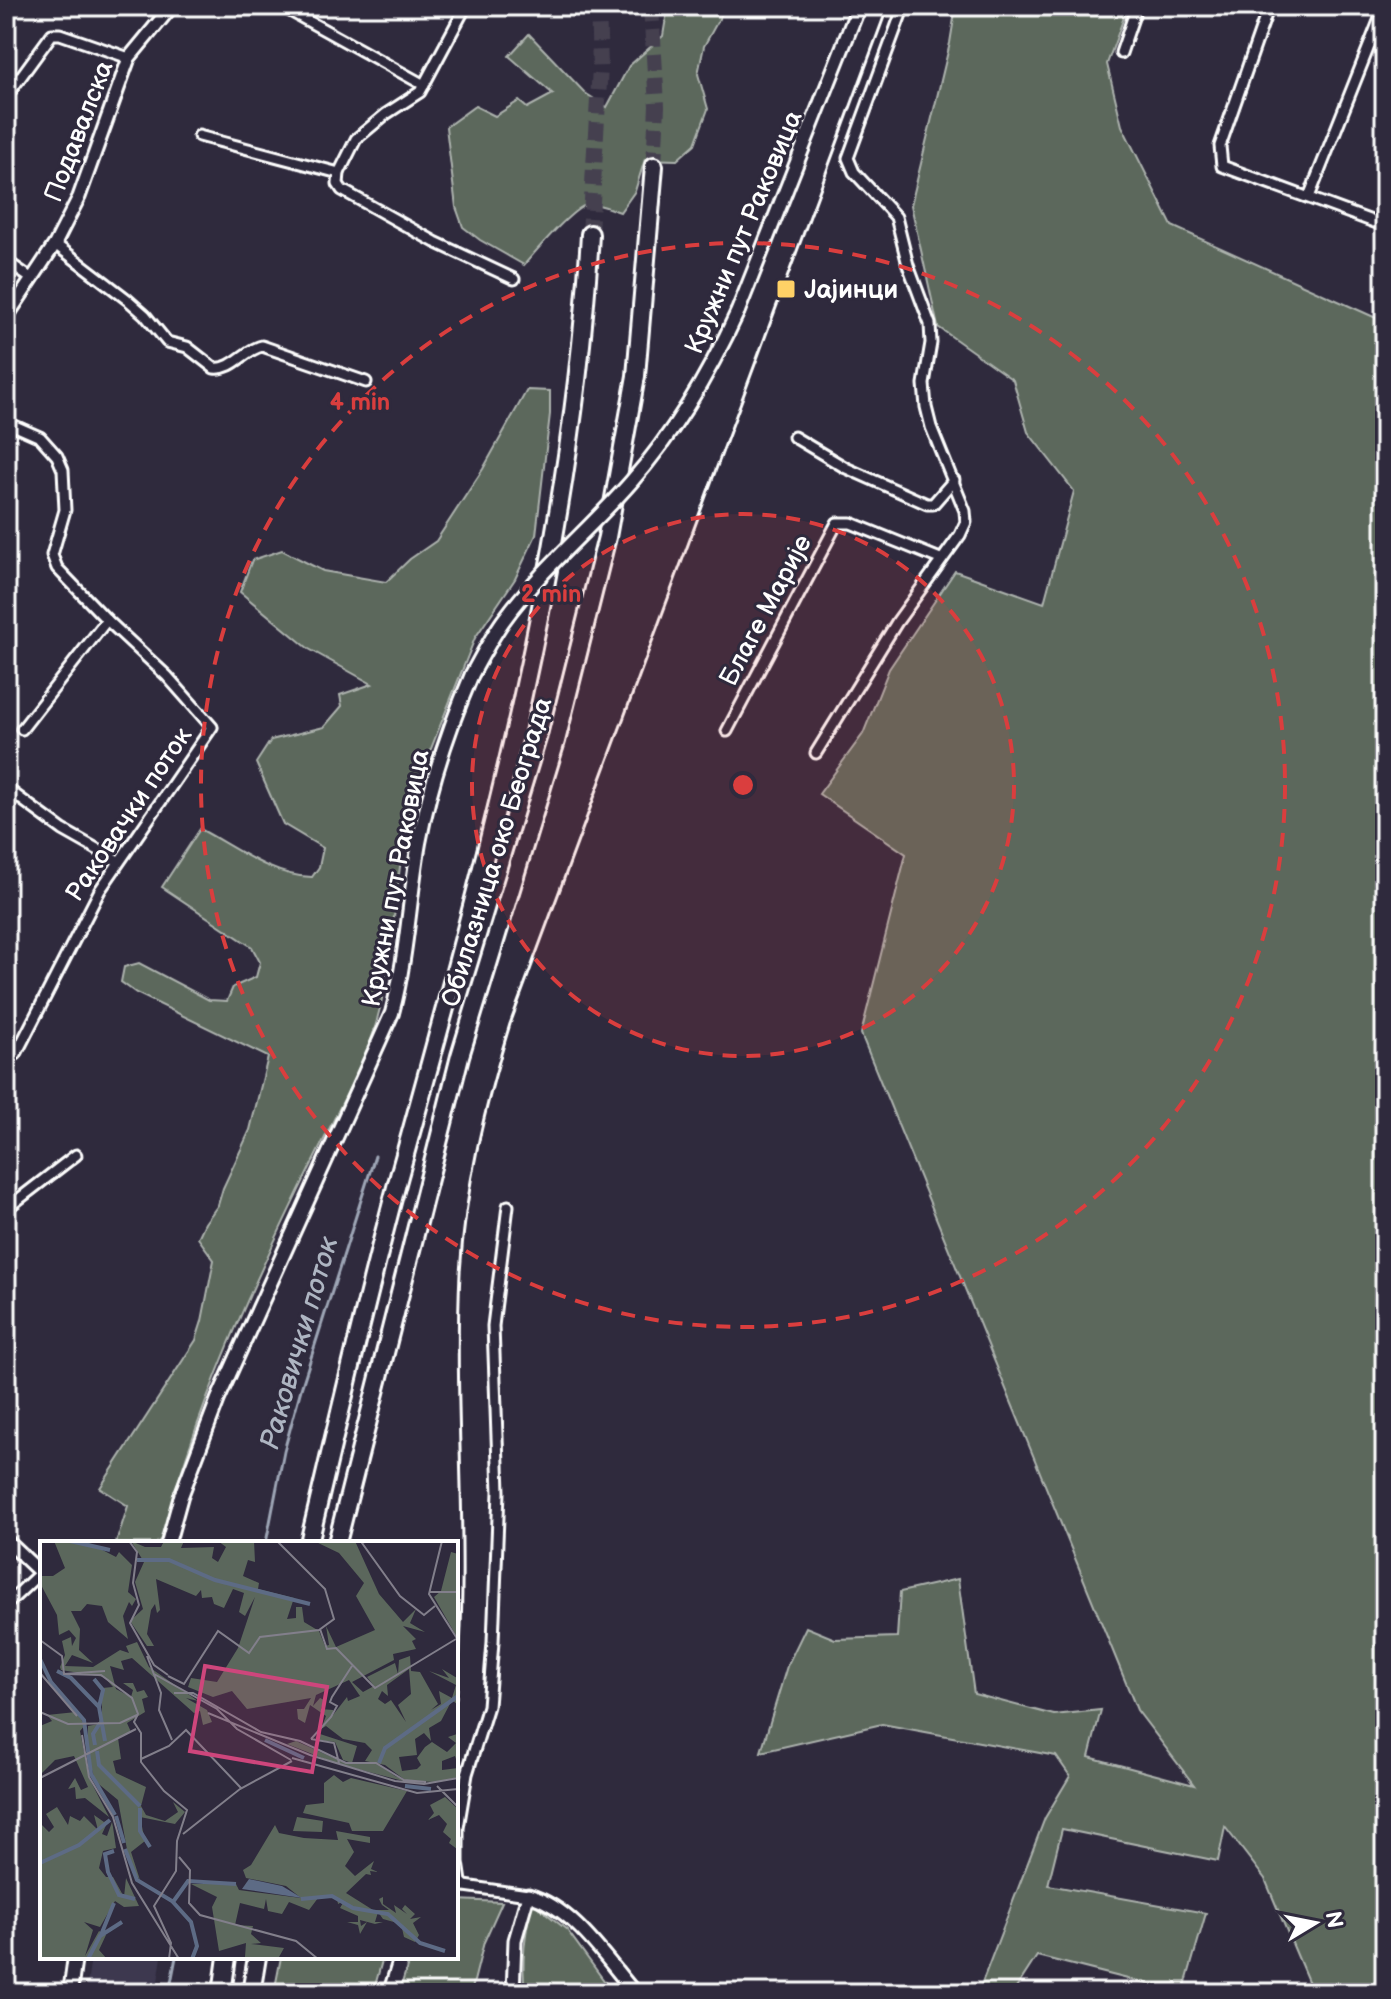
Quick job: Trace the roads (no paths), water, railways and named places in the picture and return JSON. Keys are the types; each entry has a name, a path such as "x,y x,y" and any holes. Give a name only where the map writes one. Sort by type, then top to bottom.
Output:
{"highway":[{"name":"Обилазница око Београда","path":"338,1541 460,1056 556,741 607,537 636,376 654,166"},
{"name":"Обилазница око Београда","path":"309,1541 358,1337 454,979 523,692 574,416 590,234"},
{"path":"222,1993 227,1959"},
{"path":"251,1993 257,1959"}],"main road":[{"name":"Кружни пут Раковица","path":"169,1541 197,1451 218,1399 392,1013 405,956 419,845 432,782 444,742 472,674 502,622 529,589 629,485 662,444 706,377 738,311 859,6"},
{"path":"70,1993 75,1959"}],"street":[{"name":"Подавалска","path":"6,318 55,244 90,171 115,91 129,58 172,6"},
{"path":"281,6 424,85"},
{"path":"466,6 418,94 386,114 356,139 339,173 338,184 342,190 435,242 514,279"},
{"path":"816,753 897,622 960,535 966,522 954,480 928,418 924,384 931,343 930,324 908,265 901,227 896,217 854,172 848,158 904,6"},
{"path":"1121,53 1137,6"},
{"path":"1269,6 1220,146 1220,163 1224,169 1234,173 1385,226"},
{"path":"1309,197 1385,6"},
{"path":"6,97 52,34 129,58"},
{"path":"199,136 339,173"},
{"path":"55,244 128,300 167,342 187,347 214,368 228,366 262,346 366,382"},
{"path":"6,261 32,279"},
{"path":"6,422 40,437 59,460 65,476 66,498 62,523 53,547 54,562 107,620 22,729"},
{"path":"794,437 846,468 927,504 933,504 954,480"},
{"name":"Благе Марије","path":"727,731 837,523 851,523 940,559"},
{"name":"Раковачки поток","path":"16,1054 100,890 212,727 167,676 107,620"},
{"path":"6,788 63,830 118,861"},
{"path":"6,1209 76,1155"},
{"path":"508,1206 493,1326 499,1492 493,1642 488,1706 467,1774 458,1828 459,1874 461,1882 471,1889 528,1895 551,1903 574,1923 635,1993"},
{"path":"6,1540 40,1572"},
{"path":"6,1605 40,1574"},
{"path":"513,1993 515,1940 528,1895"}],"waterway":[{"name":"Раковички поток","path":"266,1541 284,1451 301,1389 375,1156"},
{"name":"Раковички поток","path":"169,1993 176,1959"}],"tunnel":[{"path":"590,234 600,67 598,6"},
{"path":"651,6 657,106 654,166"}],"railway":[{"path":"458,1672 462,1592 460,1273 471,1178 492,1086 510,1024 888,6"},
{"path":"382,1993 392,1959"}],"place":[{"name":"Јајинци","path":"786,289"}]}
